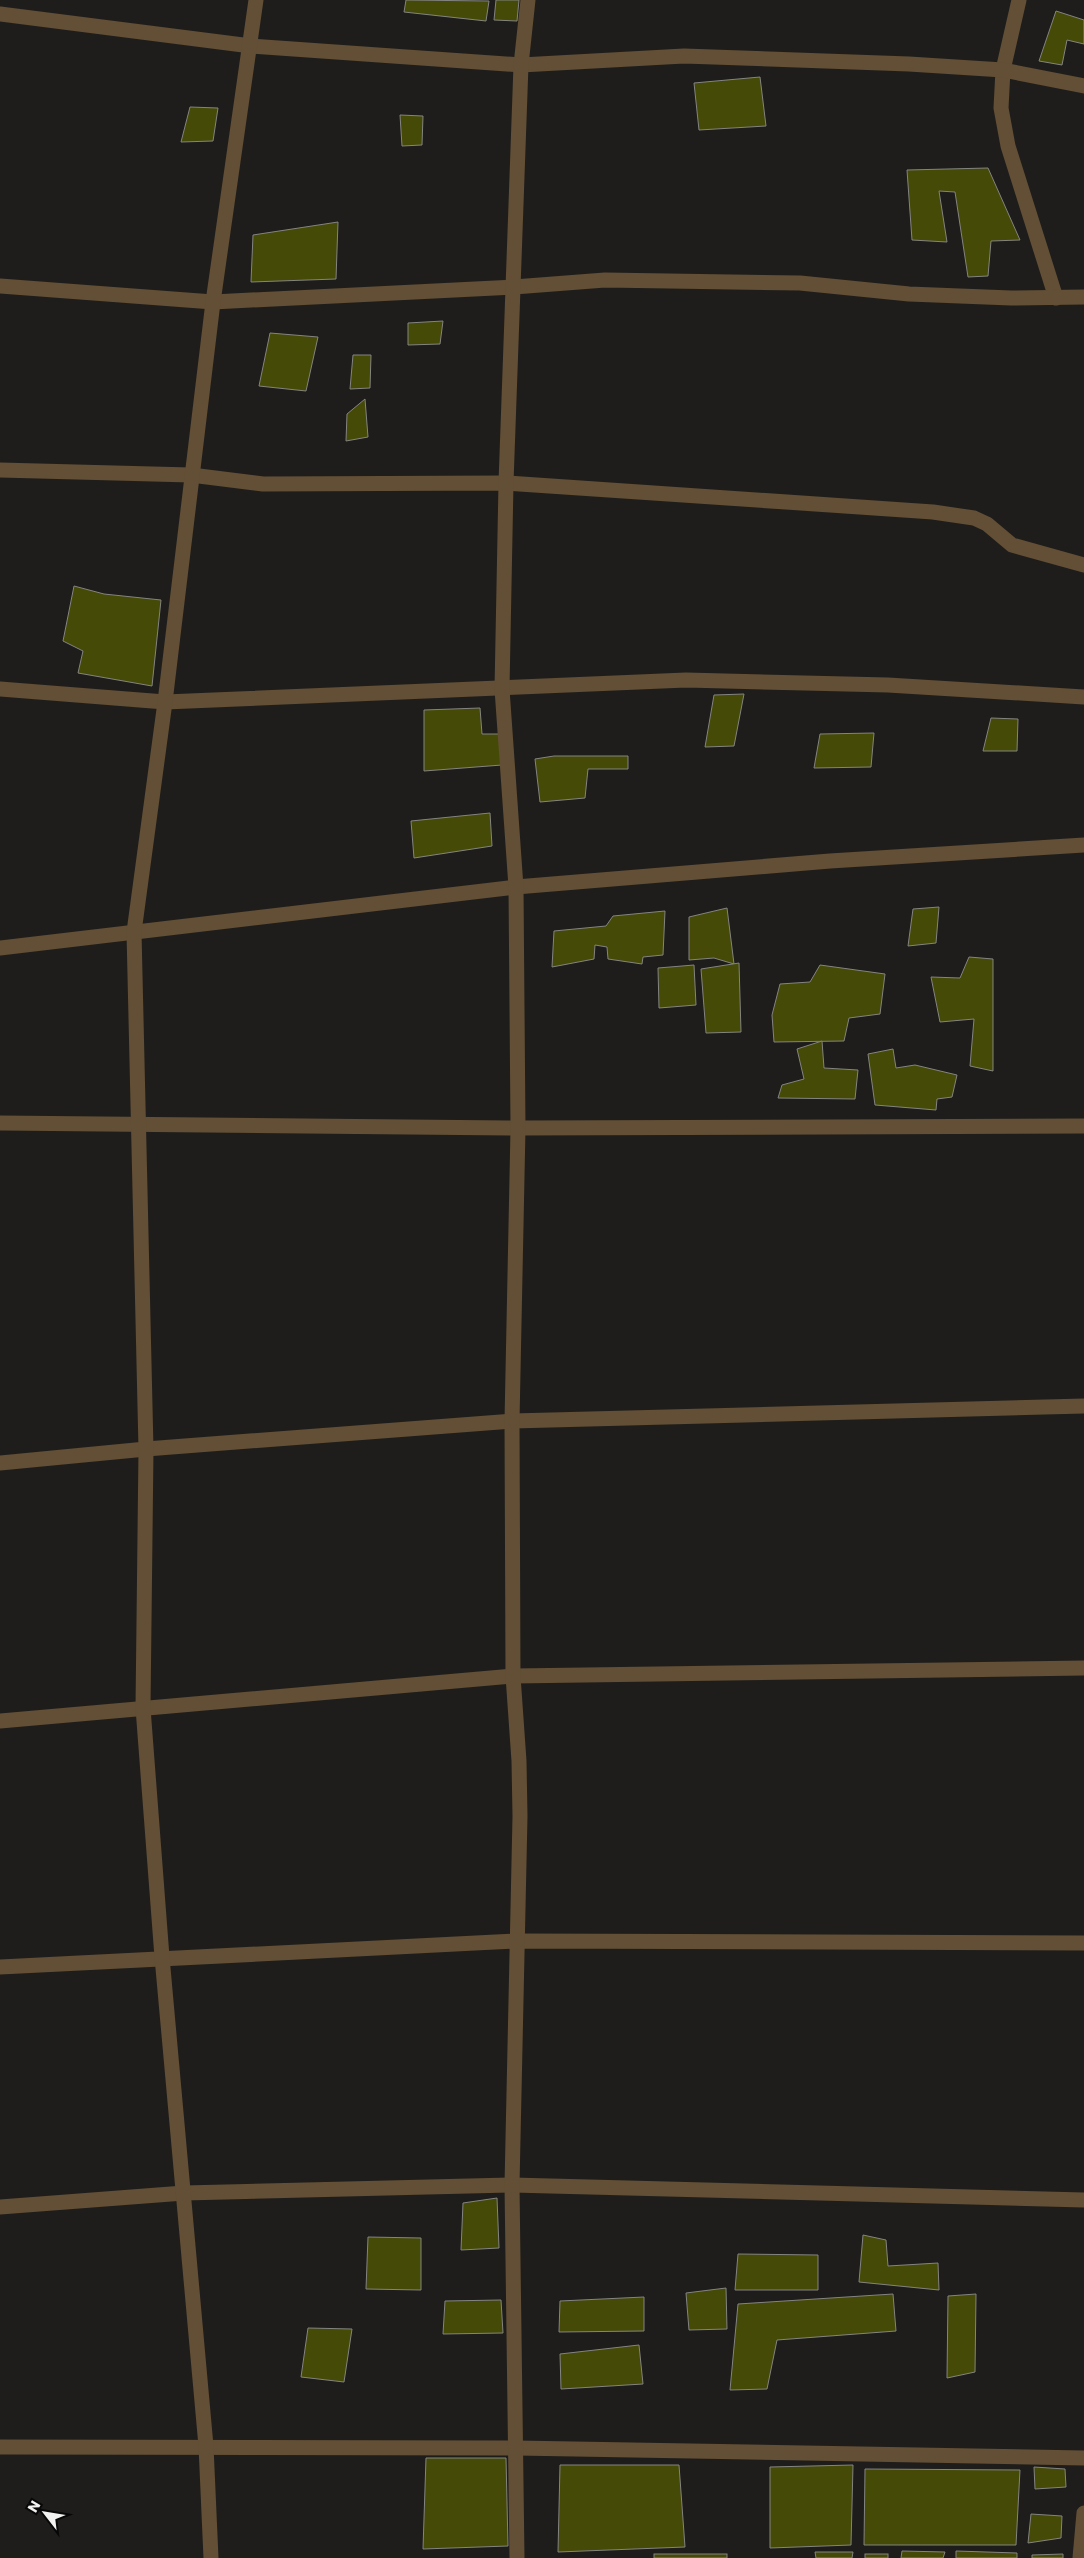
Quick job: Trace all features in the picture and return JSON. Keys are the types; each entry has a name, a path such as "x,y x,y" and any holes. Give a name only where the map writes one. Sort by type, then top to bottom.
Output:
{"street":[{"path":"211,2558 206,2446 162,1957 143,1708 146,1449 134,932 165,702 213,302 251,46 256,0"},
{"path":"517,2558 512,2185 520,1816 519,1761 513,1676 512,1421 518,1128 516,886 502,689 506,483 521,65 528,0"},
{"path":"1019,0 1003,70 1001,108 1008,146 1056,298"},
{"path":"0,14 251,46 521,65 684,56 909,64 1003,70 1084,86"},
{"path":"0,286 213,302 514,287 605,280 800,283 909,294 1084,297"},
{"path":"0,470 191,476 263,484 506,483 933,512 974,518 987,524 1012,545 1084,565"},
{"path":"0,689 165,702 686,680 888,685 1084,697"},
{"path":"0,948 516,886 830,861 1084,845"},
{"path":"0,1123 518,1128 1084,1126"},
{"path":"0,1463 146,1449 512,1421 1084,1406"},
{"path":"0,1721 513,1676 1084,1668"},
{"path":"0,1967 162,1957 516,1941 1084,1943"},
{"path":"0,2208 184,2193 512,2185 1084,2200"},
{"path":"0,2447 516,2448 1084,2458"},
{"path":"1080,2558 1084,2513"}],"building":[{"path":"406,0 489,1 486,21 404,12"},
{"path":"496,0 519,0 517,21 494,20"},
{"path":"1056,11 1084,20 1084,44 1067,40 1062,65 1039,61"},
{"path":"760,77 766,126 699,130 694,83"},
{"path":"190,107 218,108 213,141 181,142"},
{"path":"400,115 423,116 422,145 402,146"},
{"path":"988,168 1020,240 991,241 988,276 968,277 955,192 939,191 947,242 912,240 907,170"},
{"path":"338,222 336,279 251,282 253,235"},
{"path":"443,321 440,344 408,345 408,323"},
{"path":"270,333 318,337 306,391 259,386"},
{"path":"353,355 371,355 370,388 350,389"},
{"path":"365,399 368,437 346,441 347,414"},
{"path":"74,586 104,594 161,600 152,686 78,673 83,651 63,641"},
{"path":"744,694 734,746 705,747 714,695"},
{"path":"480,708 482,734 501,734 502,765 424,771 424,710"},
{"path":"991,718 1018,719 1017,751 983,751"},
{"path":"874,733 871,767 814,768 820,734"},
{"path":"554,756 628,756 628,769 588,769 585,798 540,802 535,759"},
{"path":"490,813 492,846 414,858 411,821"},
{"path":"939,907 936,943 908,946 913,909"},
{"path":"727,908 734,964 714,958 689,960 689,917"},
{"path":"665,911 663,955 643,957 642,964 608,959 607,947 595,945 594,959 552,967 554,931 606,926 613,916"},
{"path":"969,957 993,959 993,1071 970,1066 974,1019 940,1022 931,977 960,978"},
{"path":"739,963 741,1032 706,1033 701,969"},
{"path":"694,965 696,1005 659,1008 658,968"},
{"path":"820,965 885,974 880,1014 849,1018 844,1041 774,1042 772,1015 780,984 810,982"},
{"path":"822,1041 824,1068 858,1070 855,1099 778,1098 782,1085 804,1079 797,1049"},
{"path":"893,1049 896,1068 915,1065 957,1075 952,1097 937,1099 936,1110 875,1105 868,1054"},
{"path":"497,2198 499,2248 461,2250 463,2203"},
{"path":"863,2235 886,2240 888,2266 938,2263 939,2290 859,2282"},
{"path":"368,2237 421,2238 421,2290 366,2289"},
{"path":"738,2254 818,2255 818,2290 735,2290"},
{"path":"726,2288 727,2329 689,2330 686,2293"},
{"path":"893,2294 896,2331 777,2340 767,2389 730,2390 738,2304"},
{"path":"976,2294 975,2372 947,2378 948,2296"},
{"path":"644,2297 644,2331 559,2332 560,2301"},
{"path":"501,2300 503,2333 443,2334 445,2301"},
{"path":"308,2328 352,2329 344,2382 301,2377"},
{"path":"639,2345 643,2384 561,2389 560,2354"},
{"path":"426,2458 506,2458 508,2546 423,2549"},
{"path":"560,2465 679,2465 685,2547 558,2552"},
{"path":"853,2465 851,2545 770,2548 770,2467"},
{"path":"1034,2467 1065,2469 1066,2487 1035,2489"},
{"path":"865,2469 1020,2470 1016,2545 864,2545"},
{"path":"1031,2514 1062,2516 1061,2538 1028,2543"},
{"path":"902,2551 945,2552 943,2558 901,2558"},
{"path":"956,2551 1017,2553 1017,2558 956,2558"},
{"path":"815,2552 853,2552 852,2558 816,2558"},
{"path":"654,2554 727,2554 727,2558 654,2558"},
{"path":"865,2554 888,2554 888,2558 865,2558"},
{"path":"1063,2554 1063,2558 1032,2558 1032,2555"}]}
